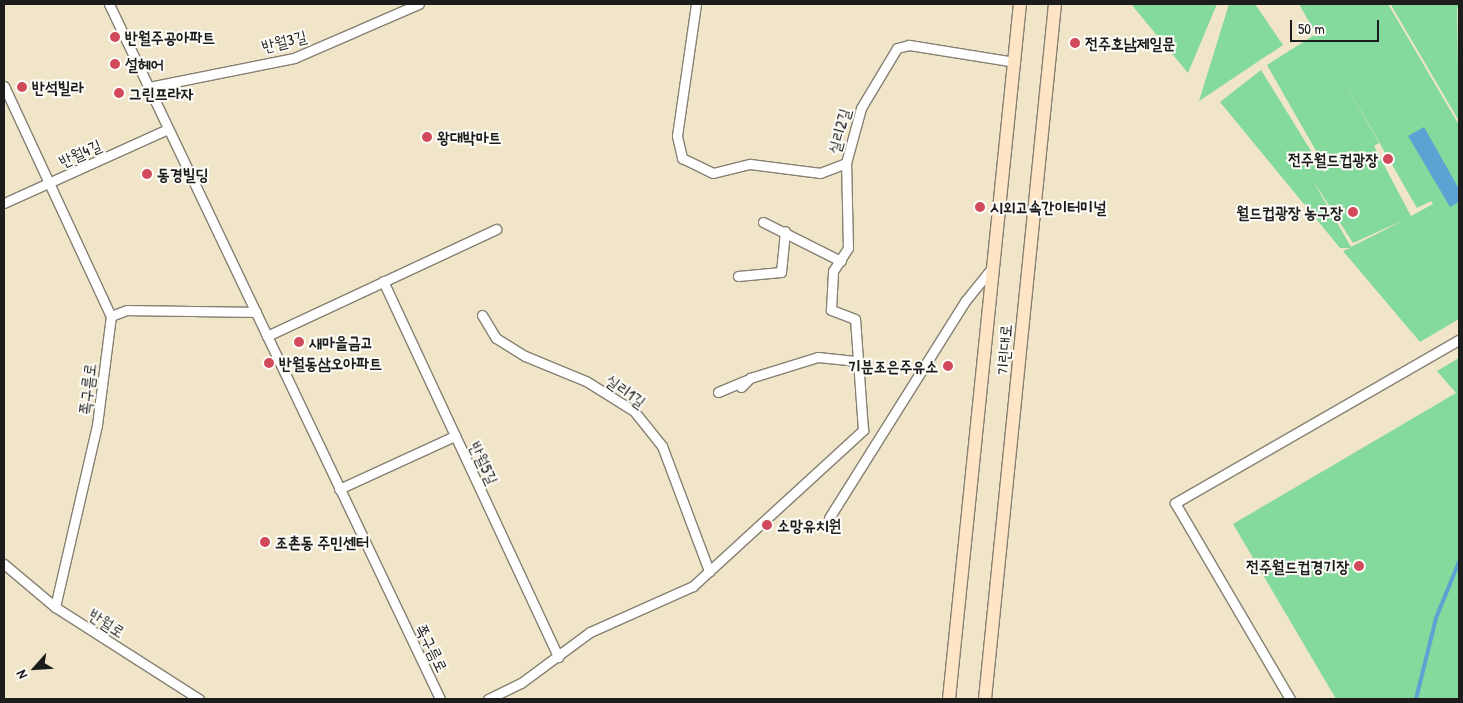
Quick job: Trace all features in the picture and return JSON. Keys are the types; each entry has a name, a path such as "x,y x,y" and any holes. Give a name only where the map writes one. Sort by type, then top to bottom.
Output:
{"street":[{"name":"쪽구름로","path":"109,4 440,699"},
{"name":"반월3길","path":"149,86 294,58 420,4"},
{"path":"696,4 677,136 682,158 713,173 750,164 820,173 846,163"},
{"name":"기린대로","path":"949,699 991,269 1020,4"},
{"name":"기린대로","path":"985,699 1056,4"},
{"name":"실리2길","path":"863,430 855,361 855,319 831,310 833,271 848,248 846,163 861,108 897,48 909,45 1015,62"},
{"path":"4,86 111,316 127,310 256,312"},
{"name":"반월4길","path":"4,203 168,129"},
{"path":"763,222 785,231 841,261"},
{"path":"267,336 496,229"},
{"path":"738,276 782,272 785,231"},
{"path":"829,518 876,439 966,300 991,269"},
{"name":"반월5길","path":"383,281 558,657"},
{"name":"실리1길","path":"482,314 496,338 525,356 586,381 634,411 662,446 709,571"},
{"name":"쪽구름로","path":"55,607 97,425 111,316"},
{"path":"1290,699 1175,503 1459,340"},
{"path":"718,392 750,378 818,357 855,361"},
{"path":"741,387 750,378"},
{"path":"488,699 558,657 590,632 693,586 863,430 876,439"},
{"path":"339,489 455,436"},
{"name":"반월로","path":"4,564 55,607 199,699"}],"green space":[{"path":"1131,4 1217,4 1188,73"},
{"path":"1229,4 1255,4 1283,45 1199,101"},
{"name":"전주월드컵광장","path":"1299,4 1388,4 1459,125 1459,319 1420,342 1343,251 1350,248 1340,248 1220,102 1261,70 1324,172 1327,170 1267,65 1316,34","holes":["1337,69 1417,208 1431,201 1433,204 1411,216 1374,146 1379,143","1312,179 1353,243 1406,219 1351,247"]},
{"path":"1459,4 1457,10 1459,121 1391,5"},
{"name":"전주월드컵경기장","path":"1459,358 1459,699 1336,699 1233,524 1456,393 1437,371"}],"water":[{"path":"1424,127 1459,189 1459,202 1450,207 1408,136"}],"waterway":[{"path":"1416,699 1436,618 1459,562"}],"place":[{"name":"반월주공아파트","path":"115,37"},
{"name":"전주호남제일문","path":"1075,43"},
{"name":"설헤어","path":"115,64"},
{"name":"반석빌라","path":"22,87"},
{"name":"그린프라자","path":"119,93"},
{"name":"왕대박마트","path":"427,137"},
{"name":"전주월드컵광장","path":"1388,159"},
{"name":"동경빌딩","path":"147,174"},
{"name":"시외고속간이터미널","path":"980,207"},
{"name":"월드컵광장 농구장","path":"1353,212"},
{"name":"새마을금고","path":"299,342"},
{"name":"반월동삼오아파트","path":"269,363"},
{"name":"기분조은주유소","path":"948,366"},
{"name":"소망유치원","path":"767,525"},
{"name":"조촌동 주민센터","path":"265,542"},
{"name":"전주월드컵경기장","path":"1359,566"}]}
